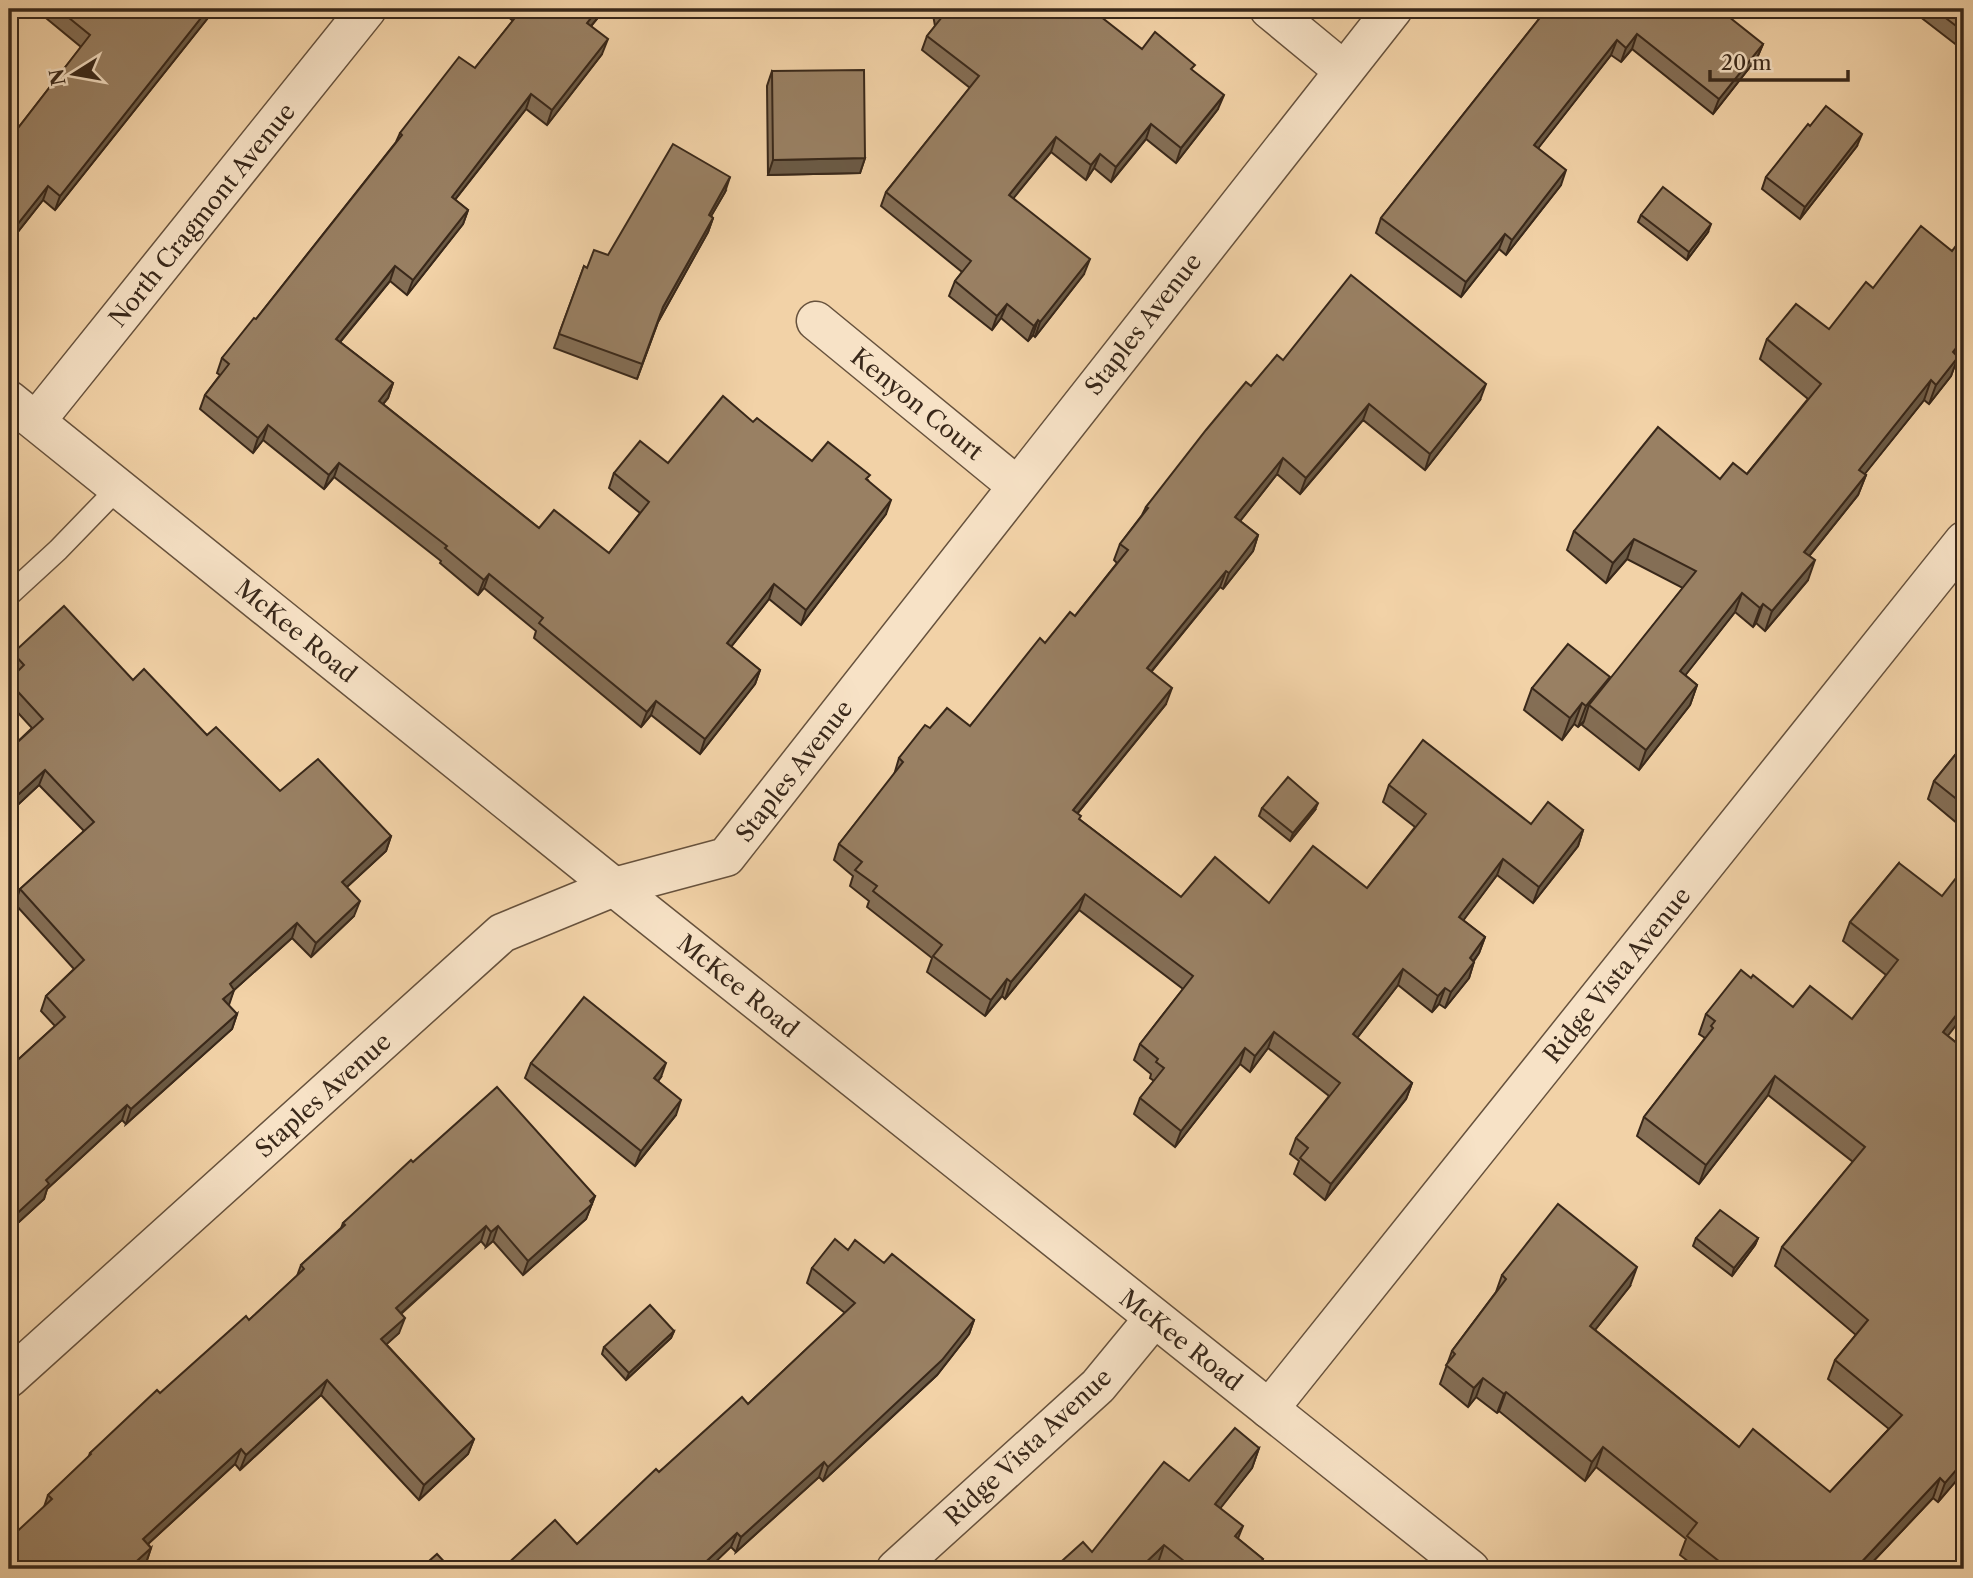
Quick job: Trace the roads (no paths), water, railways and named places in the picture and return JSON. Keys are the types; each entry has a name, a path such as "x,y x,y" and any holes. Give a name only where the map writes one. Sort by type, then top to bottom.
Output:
{"street":[{"name":"North Cragmont Avenue","path":"22,410 367,9"},
{"path":"1269,9 1343,70"},
{"name":"Staples Avenue","path":"9,1378 502,933 614,887 726,857 1393,9"},
{"name":"Kenyon Court","path":"817,321 1017,486"},
{"name":"McKee Road","path":"22,410 614,887 1470,1569"},
{"name":"Ridge Vista Avenue","path":"1269,1409 1964,541"},
{"name":"Ridge Vista Avenue","path":"896,1569 1098,1386 1154,1318"}],"lane":[{"path":"9,595 58,550 119,487"}]}
